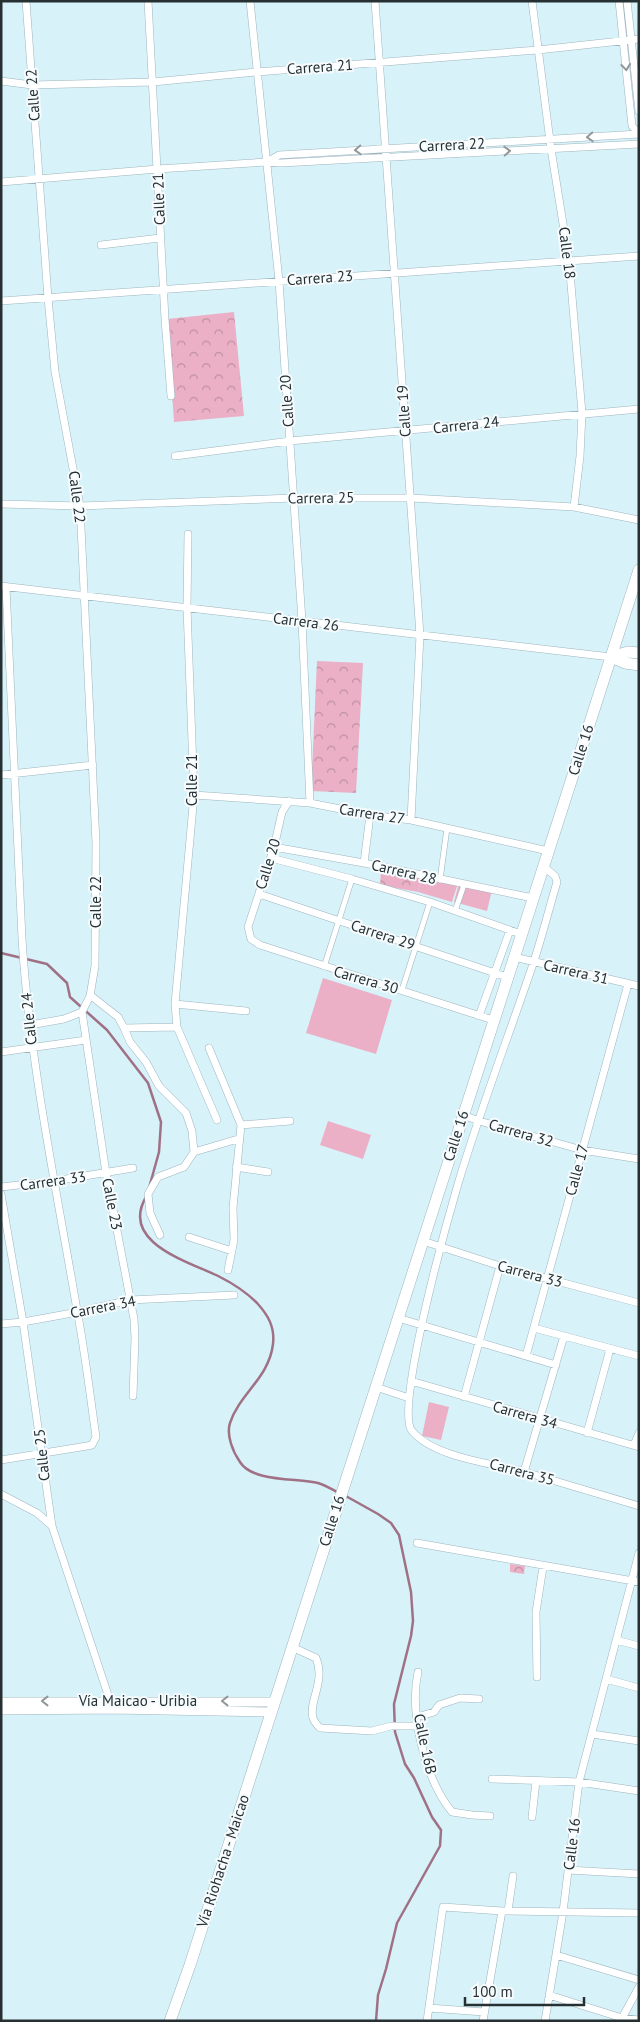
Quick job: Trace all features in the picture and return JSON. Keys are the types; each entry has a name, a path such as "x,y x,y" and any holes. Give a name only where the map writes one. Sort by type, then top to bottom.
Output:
{"highway":[{"name":"Calle 16","path":"272,1707 639,570"},
{"path":"611,657 628,652 639,653"},
{"path":"611,657 625,663 639,664"},
{"name":"Vía Riohacha - Maicao","path":"170,2021 272,1707"}],"street":[{"name":"Calle 22","path":"26,1 55,372 80,506 96,843 96,957 90,995 82,1012"},
{"name":"Calle 21","path":"148,1 163,290 171,396"},
{"name":"Calle 20","path":"250,1 256,72 280,281 302,621 310,802"},
{"name":"Calle 19","path":"375,1 420,635 411,820"},
{"name":"Calle 18","path":"532,1 551,149 569,261 582,413 574,507"},
{"path":"619,1 632,126 639,134"},
{"path":"627,1 635,40 639,111"},
{"name":"Carrera 21","path":"1,81 32,85 153,82 538,50 635,40"},
{"name":"Carrera 22","path":"266,162 279,154 639,134"},
{"name":"Carrera 22","path":"1,182 266,162 386,158 639,144"},
{"path":"101,245 160,238"},
{"name":"Carrera 23","path":"1,301 639,256"},
{"name":"Carrera 24","path":"175,456 290,440 639,409"},
{"name":"Carrera 25","path":"1,504 80,506 294,498 411,498 574,507 639,520"},
{"name":"Calle 21","path":"188,534 187,608 194,795 175,1004 177,1027 217,1120"},
{"name":"Carrera 26","path":"4,587 611,657"},
{"name":"Calle 24","path":"4,587 22,939 32,1048 78,1312 96,1437 92,1445 44,1454"},
{"path":"1,775 93,765"},
{"name":"Carrera 27","path":"194,795 310,802 370,815 411,820 548,851"},
{"name":"Calle 20","path":"248,928 271,858 282,812 289,801"},
{"path":"364,863 370,815"},
{"path":"440,880 447,828"},
{"name":"Carrera 28","path":"274,847 364,863 533,898"},
{"name":"Carrera 28","path":"271,858 430,902 521,934"},
{"path":"376,1387 409,1398 422,1326 440,1246 458,1184 534,962 557,882 555,876 543,866"},
{"path":"323,967 352,879"},
{"path":"455,911 464,885"},
{"name":"Carrera 29","path":"258,894 507,977"},
{"path":"402,990 430,902"},
{"name":"Carrera 30","path":"248,928 251,939 260,945 323,967 402,990 493,1020"},
{"path":"479,1016 510,930"},
{"name":"Carrera 31","path":"514,957 639,986"},
{"name":"Calle 17","path":"526,1356 628,984"},
{"path":"90,995 118,1017 130,1042 146,1062 160,1086 186,1113 192,1131 194,1152 184,1167 158,1177 148,1194 150,1212 160,1235"},
{"path":"175,1004 246,1011"},
{"path":"30,1025 64,1019 82,1012"},
{"name":"Calle 23","path":"82,1012 106,1173 130,1300 135,1338 133,1396"},
{"path":"124,1028 177,1027"},
{"path":"1,1052 86,1040"},
{"path":"209,1048 241,1125 238,1139 233,1208 234,1240 228,1270"},
{"name":"Carrera 32","path":"463,1115 582,1150 639,1159"},
{"path":"241,1125 290,1121"},
{"path":"194,1152 238,1139"},
{"path":"236,1167 268,1172"},
{"name":"Carrera 33","path":"1,1187 54,1181 133,1168"},
{"name":"Calle 25","path":"1,1194 44,1454 46,1492 52,1526 112,1705"},
{"path":"189,1237 232,1251"},
{"name":"Carrera 33","path":"422,1241 500,1266 639,1303"},
{"path":"464,1397 500,1266"},
{"name":"Carrera 34","path":"1,1324 78,1312 130,1300 234,1295"},
{"path":"398,1318 556,1365"},
{"path":"534,1328 639,1356"},
{"path":"524,1472 564,1336"},
{"path":"587,1433 610,1348"},
{"name":"Carrera 34","path":"411,1381 636,1446"},
{"name":"Carrera 35","path":"409,1398 410,1429 422,1439 445,1452 524,1472 639,1506"},
{"path":"636,1446 639,1433"},
{"path":"1,1460 44,1454"},
{"path":"1,1494 37,1513 52,1526"},
{"path":"416,1544 543,1567 635,1581"},
{"name":"Calle 16","path":"545,2021 563,1912 579,1782 616,1640 635,1581 639,1553"},
{"path":"537,1677 536,1612 543,1567"},
{"path":"616,1640 639,1646"},
{"path":"292,1647 316,1658 319,1666 320,1678 312,1712 313,1719 320,1728 372,1731 391,1726 418,1726"},
{"name":"Calle 16B","path":"418,1672 415,1685 418,1726 432,1781 452,1812 490,1816"},
{"path":"606,1679 639,1688"},
{"path":"417,1718 434,1712 439,1706 460,1698 479,1699"},
{"name":"Vía Maicao - Uribia","path":"1,1702 272,1707"},
{"name":"Vía Maicao - Uribia","path":"1,1710 112,1705"},
{"path":"592,1734 639,1740"},
{"path":"492,1778 579,1782 639,1791"},
{"path":"532,1817 536,1781"},
{"path":"568,1870 639,1874"},
{"path":"483,2021 512,1876"},
{"path":"427,2021 443,1907 505,1911 639,1913"},
{"path":"556,1955 639,1980"},
{"path":"621,2020 639,1987"},
{"path":"549,1995 621,2020 639,2020"},
{"path":"429,2008 484,2012"}],"green space":[{"path":"234,312 244,416 174,422 167,319"},
{"path":"317,661 363,663 356,793 311,791"},
{"path":"381,871 422,875 418,892 380,885"},
{"path":"422,875 458,883 452,902 418,892"},
{"path":"459,883 492,890 487,911 454,902"},
{"path":"323,978 392,1000 376,1054 306,1033"},
{"path":"328,1121 371,1135 363,1159 320,1145"},
{"path":"429,1402 449,1407 441,1440 422,1436"},
{"path":"510,1564 525,1566 524,1574 510,1572"}],"waterway":[{"path":"1,953 47,964 67,983 70,997 107,1030 148,1083 161,1122 159,1152 149,1188"},
{"path":"146,1197 140,1213 142,1227 150,1239 176,1257 240,1288 261,1308 272,1327 273,1344 266,1366 240,1403 230,1423 231,1443 240,1462 254,1473 276,1478 318,1483 339,1493"},
{"path":"344,1495 391,1523 399,1535 411,1592 413,1621 394,1704 395,1732 405,1764 414,1778 432,1817 441,1830 440,1846 397,1923 378,1995 376,2021"}]}
